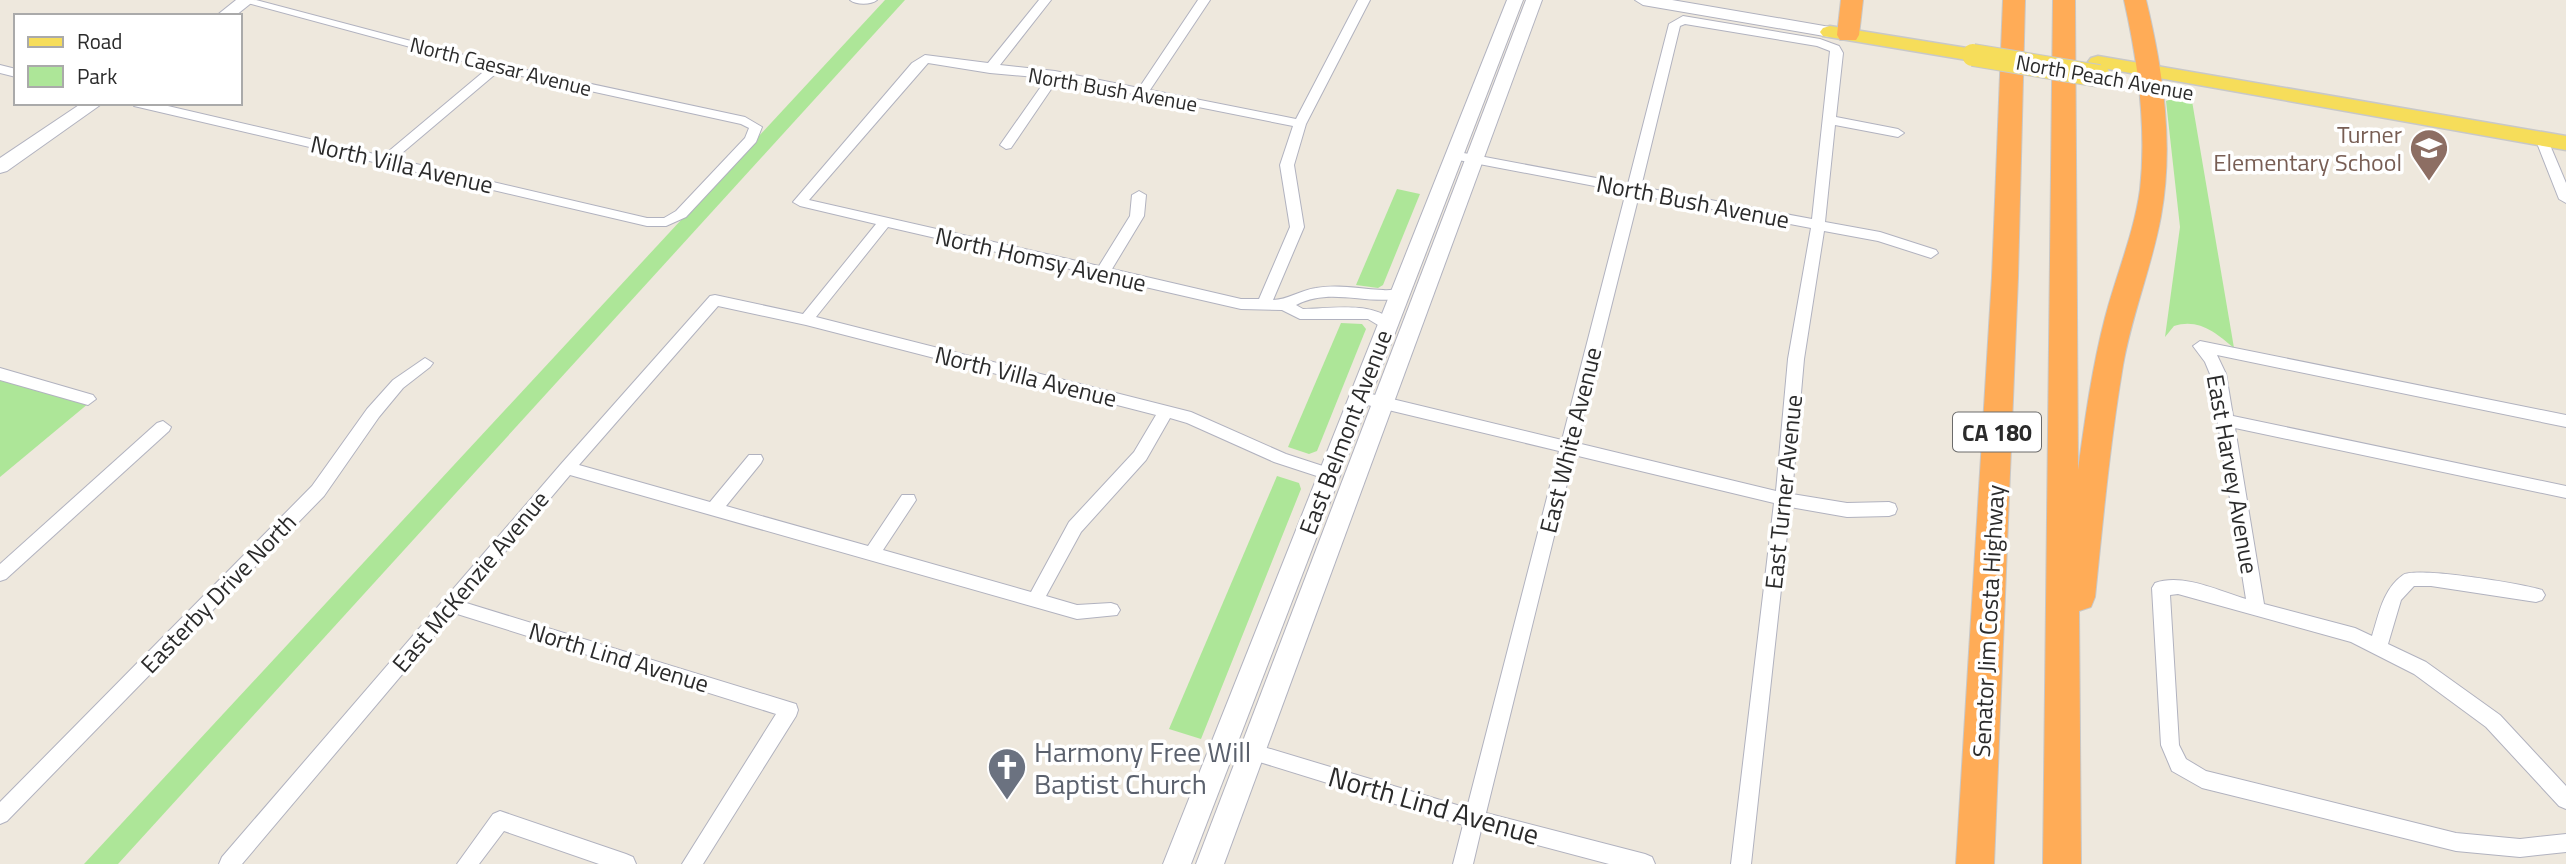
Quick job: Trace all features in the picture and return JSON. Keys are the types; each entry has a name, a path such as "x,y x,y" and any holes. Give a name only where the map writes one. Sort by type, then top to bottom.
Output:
{"highway":[{"path":"1999,0 2005,277"},
{"name":"Senator Jim Costa Highway","path":"1975,864 2005,277 2014,0"},
{"name":"CA 180","path":"2062,864 2064,0"},
{"path":"2062,740 2098,421 2116,331 2154,188 2155,152 2149,77 2135,0"}],"main road":[{"path":"227,14 246,0"},
{"name":"East Belmont Avenue","path":"1210,864 1253,752 1371,399 1464,157 1515,0"},
{"name":"East Belmont Avenue","path":"1177,864 1329,474 1371,399 1388,324 1400,293 1534,0"},
{"name":"North Peach Avenue","path":"1643,0 1841,18"},
{"name":"North Peach Avenue","path":"1722,0 1841,18 1974,48 2551,148 2566,143"},
{"name":"North Peach Avenue","path":"2149,77 2297,109 2413,122 2432,120 2551,148"},
{"path":"0,167 91,105"}],"street":[{"name":"North Caesar Avenue","path":"246,0 497,67 745,121 756,127 751,139 708,186 681,214 666,222"},
{"path":"856,0 871,0"},
{"path":"990,69 1045,0"},
{"path":"1142,93 1204,0"},
{"path":"1263,306 1297,227 1287,165 1300,124 1364,0"},
{"name":"East Turner Avenue","path":"1682,20 1820,43 1835,49 1837,53 1818,225 1796,359 1783,499 1741,864"},
{"name":"East White Avenue","path":"1463,864 1675,24 1682,20"},
{"name":"North Bush Avenue","path":"800,202 916,66 925,60 1055,75 1300,124"},
{"path":"386,160 497,67"},
{"path":"1006,145 1055,75"},
{"name":"North Villa Avenue","path":"147,105 647,222 666,222"},
{"path":"1830,120 1898,133"},
{"path":"2551,148 2566,199"},
{"name":"North Bush Avenue","path":"1464,157 1880,237 1931,253"},
{"path":"1102,274 1137,216 1139,195"},
{"name":"North Homsy Avenue","path":"800,202 1241,304 1285,305 1300,314 1371,314 1388,324"},
{"path":"806,320 884,223"},
{"name":"North Homsy Avenue","path":"1285,305 1297,296 1317,293 1347,291 1391,296 1400,293"},
{"name":"North Villa Avenue","path":"715,300 806,320 1166,411 1218,428 1298,465 1329,474"},
{"name":"East McKenzie Avenue","path":"229,864 567,468 715,300"},
{"name":"East Harvey Avenue","path":"2256,606 2218,374 2212,359 2200,346 2566,421"},
{"name":"Easterby Drive North","path":"0,815 318,491 373,413 398,384 425,363"},
{"path":"0,373 88,399"},
{"path":"1371,399 1783,499 1847,510 1889,509"},
{"path":"1035,600 1075,527 1140,456 1166,411"},
{"path":"2225,420 2566,492"},
{"path":"0,574 163,427"},
{"path":"714,509 755,459"},
{"path":"567,468 1077,612 1111,610"},
{"path":"872,553 908,500"},
{"path":"2378,647 2393,596 2410,579 2431,579 2536,595"},
{"path":"2566,800 2493,722 2420,668 2355,636 2256,606 2178,587 2161,588 2170,745 2179,765 2202,779 2456,842 2520,848 2566,843"},
{"name":"North Lind Avenue","path":"450,605 789,710 692,864"},
{"name":"North Lind Avenue","path":"1224,743 1474,819 1645,864"},
{"path":"467,864 500,820 626,864"}],"green space":[{"path":"885,0 905,0 118,864 84,864"},
{"path":"2175,98 2192,101 2234,348 2214,332 2199,325 2174,326 2165,337 2180,227 2166,101"},
{"path":"1397,189 1420,194 1383,285 1378,288 1356,285"},
{"path":"1341,323 1362,324 1366,329 1317,451 1309,454 1288,447"},
{"path":"0,376 89,403 0,477"},
{"path":"1277,476 1299,483 1301,489 1201,739 1169,729"}],"place":[{"name":"Turner Elementary School","path":"2429,182"},
{"name":"Harmony Free Will Baptist Church","path":"1007,801"}]}
